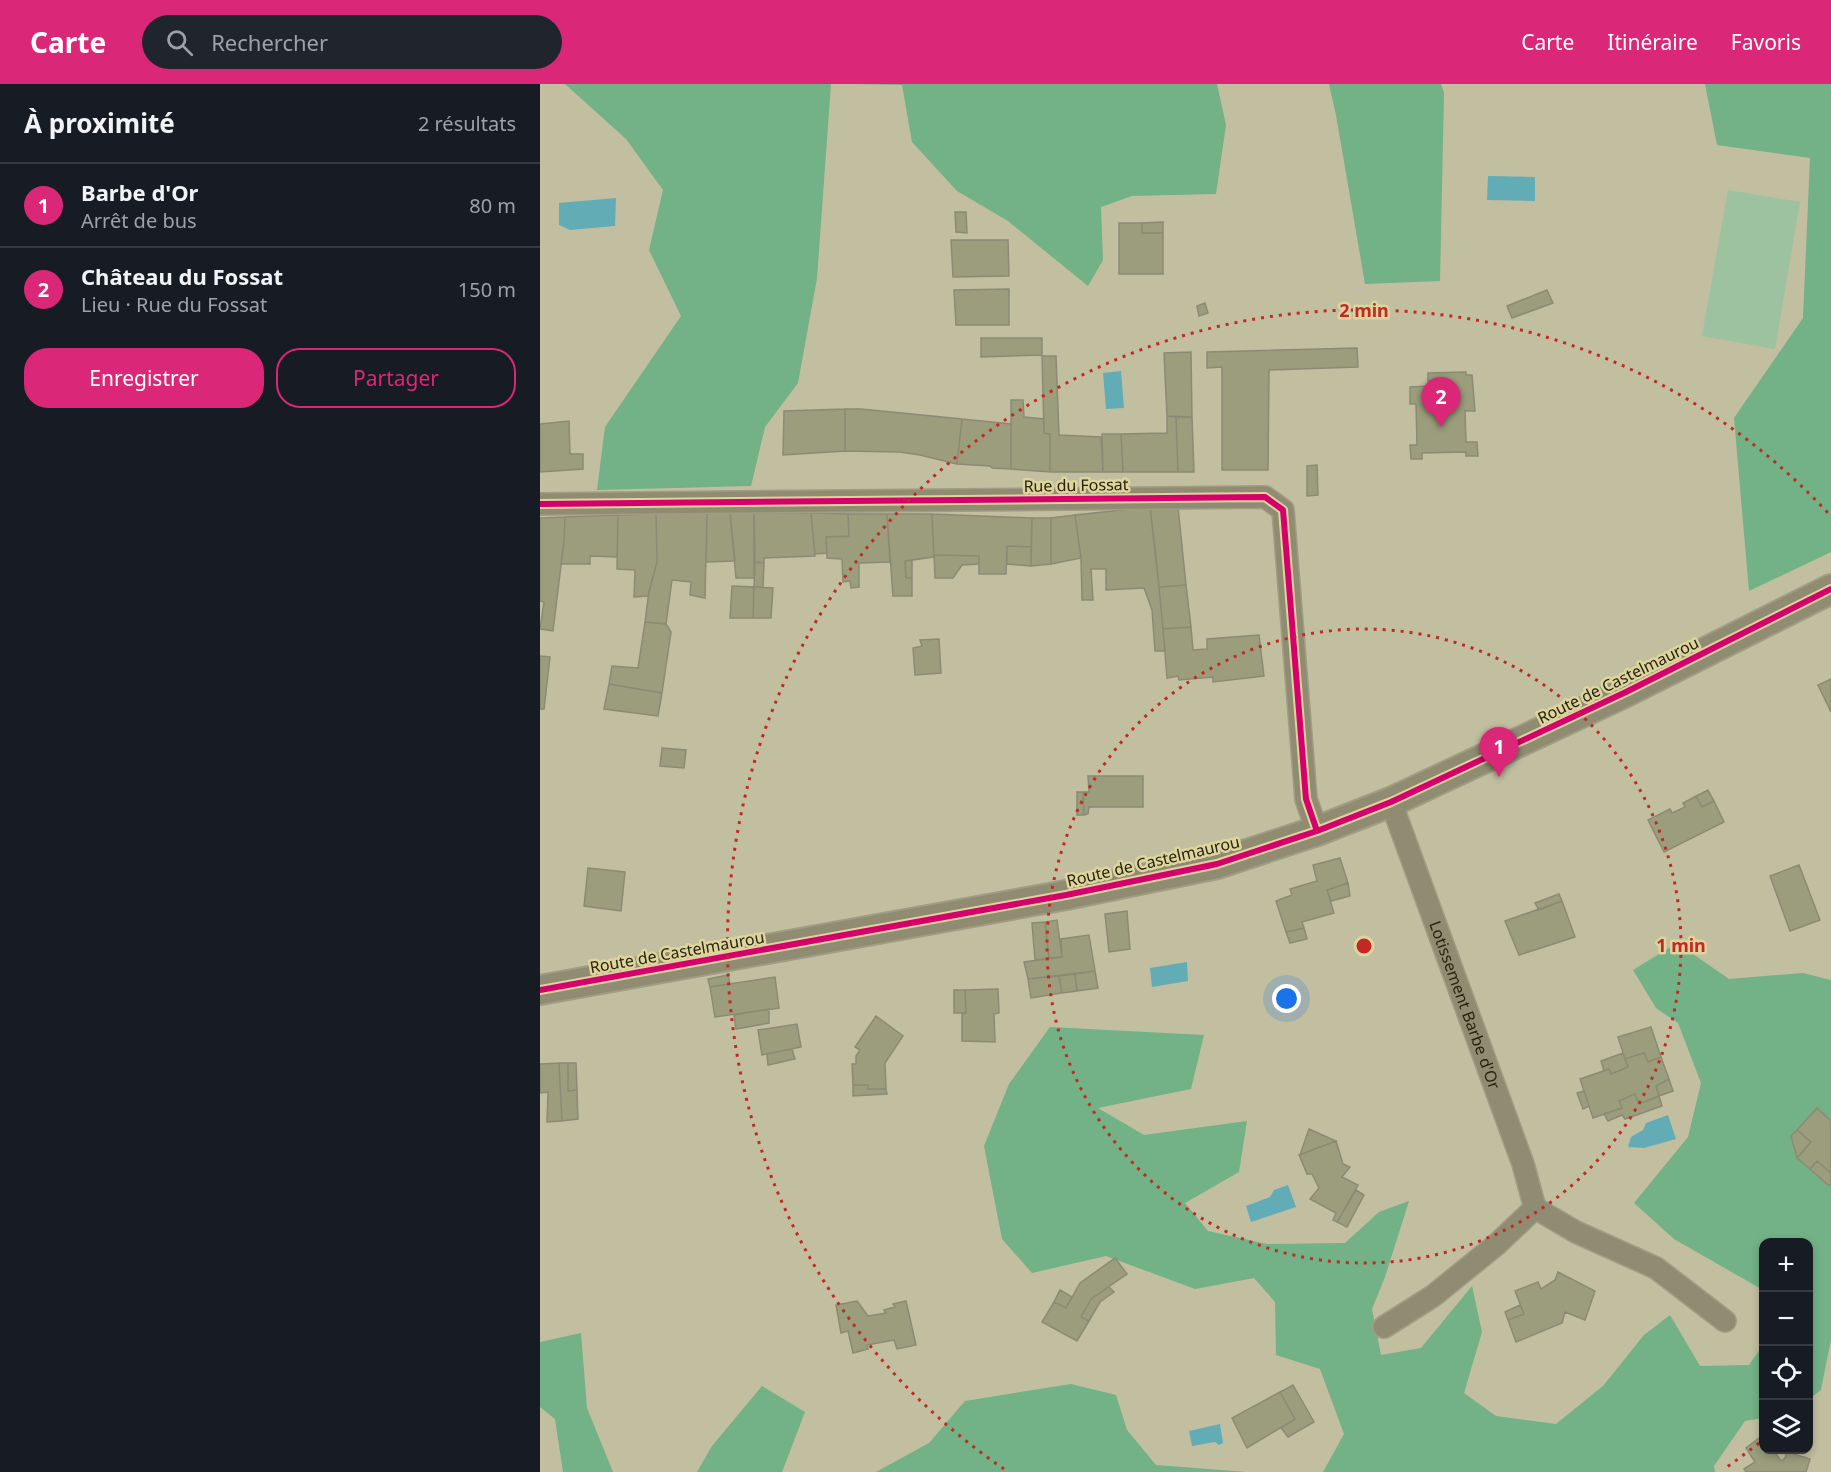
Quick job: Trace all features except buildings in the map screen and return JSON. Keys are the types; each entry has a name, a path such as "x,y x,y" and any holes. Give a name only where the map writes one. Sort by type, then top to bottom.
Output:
{"street":[{"name":"Rue du Fossat","path":"540,504 1265,497 1283,510 1306,799 1317,831"},
{"name":"Route de Castelmaurou","path":"540,990 1009,906 1217,864 1317,831 1391,802 1626,692 1831,589"},
{"name":"Lotissement Barbe d'Or","path":"1391,802 1519,1153 1535,1208"},
{"path":"1384,1327 1433,1296 1496,1245 1535,1208 1576,1233 1656,1268 1725,1322"}],"green space":[{"path":"565,84 831,84 817,278 798,383 765,427 751,486 597,490 605,427 681,316 649,250 663,190 626,139"},
{"path":"852,84 1217,84 1226,125 1216,194 1132,196 1101,207 1103,260 1088,286 1008,221 957,191 912,142 902,85"},
{"path":"1329,84 1441,84 1444,93 1440,281 1365,284"},
{"path":"1705,84 1831,84 1831,552 1749,591 1734,418 1803,318 1810,158 1717,145"},
{"path":"1728,190 1800,202 1775,349 1702,336"},
{"path":"1677,943 1729,979 1803,973 1831,980 1831,1339 1821,1390 1813,1396 1813,1238 1759,1238 1759,1288 1674,1239 1634,1203 1688,1137 1701,1083 1678,1023 1656,1008 1633,970"},
{"path":"1050,1027 1204,1035 1191,1089 1098,1108 1144,1135 1247,1121 1239,1172 1185,1203 1208,1231 1267,1244 1345,1243 1379,1212 1409,1201 1385,1277 1372,1309 1381,1355 1421,1348 1472,1286 1482,1332 1464,1393 1496,1416 1556,1424 1603,1386 1644,1335 1670,1315 1700,1366 1749,1365 1759,1351 1759,1419 1745,1421 1714,1466 1715,1472 1323,1472 1344,1434 1320,1369 1276,1355 1275,1302 1254,1278 1195,1289 1106,1256 1032,1273 1002,1239 984,1146 1009,1084"},
{"path":"581,1333 587,1408 613,1472 563,1472 555,1419 540,1407 540,1342"},
{"path":"1071,1384 1116,1395 1127,1430 1156,1465 1247,1472 876,1472 929,1443 965,1401"},
{"path":"762,1386 805,1412 782,1472 697,1472 712,1446"}],"water":[{"path":"1488,176 1535,177 1535,201 1487,200"},
{"path":"616,198 615,226 570,230 559,225 559,203"},
{"path":"1121,371 1124,408 1106,409 1103,373"},
{"path":"1187,962 1188,981 1152,987 1150,968"},
{"path":"1668,1115 1676,1139 1644,1148 1628,1147 1631,1137 1643,1130 1646,1123"},
{"path":"1288,1185 1296,1207 1251,1222 1246,1206 1270,1197 1274,1190"},
{"path":"1220,1424 1223,1443 1192,1446 1189,1431"}],"cycle path":[{"path":"540,504 1265,497 1283,510 1306,799 1317,831"},
{"path":"540,990 1066,895 1217,864 1317,831 1391,802 1626,692 1831,589"}],"place":[{"name":"Château du Fossat","path":"1441,427"},
{"name":"Barbe d'Or","path":"1499,777"}]}
